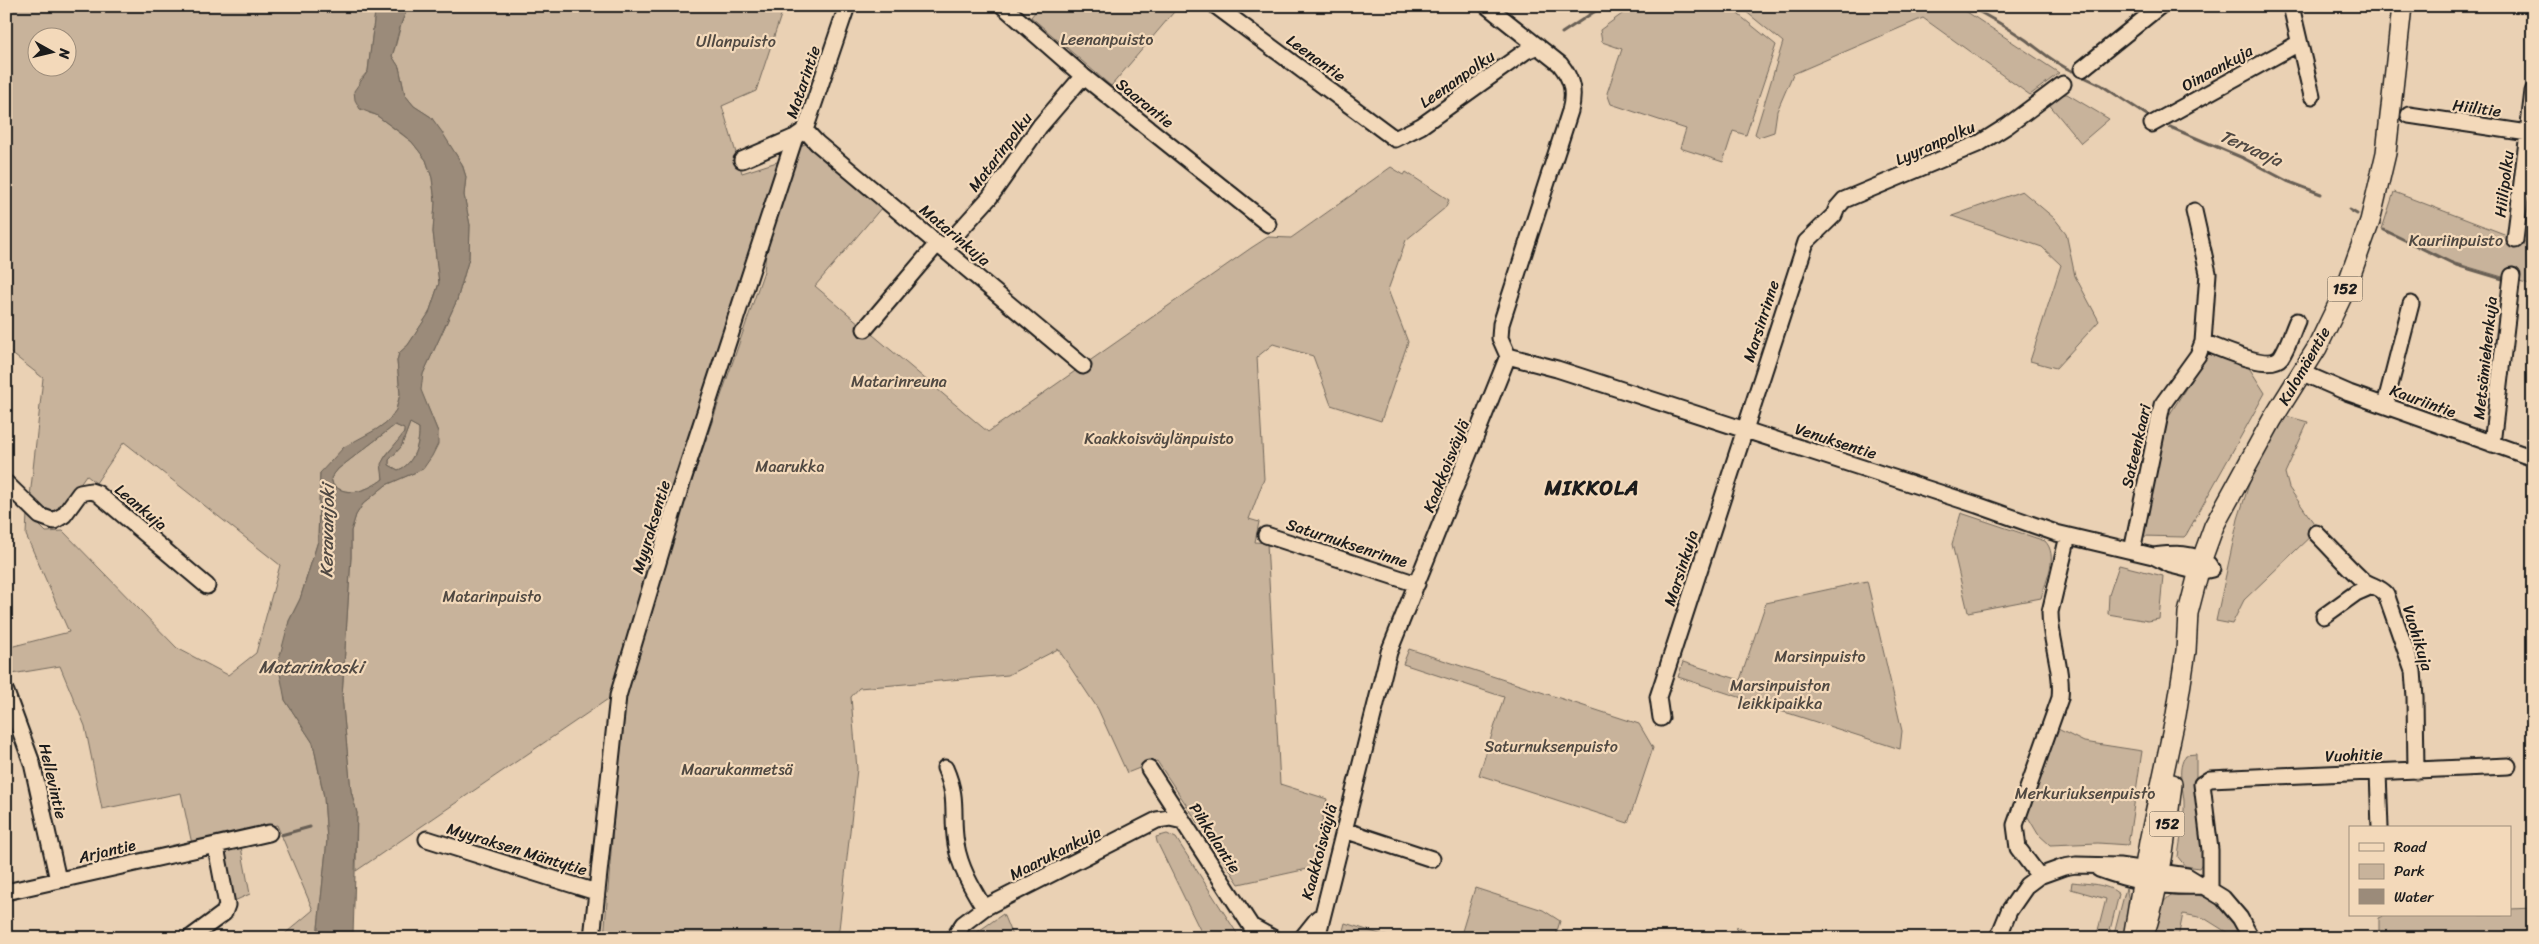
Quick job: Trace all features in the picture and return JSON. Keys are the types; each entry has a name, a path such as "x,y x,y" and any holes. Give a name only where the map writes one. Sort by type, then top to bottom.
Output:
{"main road":[{"name":"Kulomäentie","path":"2389,6 2391,112"},
{"name":"Kulomäentie","path":"2143,938 2151,913 2151,876 2169,742 2176,715 2186,651 2188,613 2204,566 2214,526 2272,420 2302,373 2346,288 2370,221 2386,153 2402,6"},
{"name":"Kulomäentie","path":"2133,938 2151,876"}],"street":[{"name":"Matarintie","path":"742,160 800,134 847,6"},
{"name":"Saarantie","path":"1003,6 1083,76 1268,224"},
{"name":"Leenantie","path":"1216,6 1395,139"},
{"path":"1487,6 1538,46 1568,73 1574,98 1501,324 1500,338 1508,356"},
{"path":"2082,69 2160,6"},
{"path":"2291,6 2312,96"},
{"name":"Oinaankuja","path":"2152,124 2299,43"},
{"name":"Leenanpolku","path":"1395,139 1421,126 1526,51 1538,46"},
{"name":"Matarinpolku","path":"865,329 941,246 990,197 1040,126 1083,76"},
{"name":"Lyyranpolku","path":"1819,227 1834,215 1844,200 1980,143 2007,126 2063,84"},
{"path":"2528,133 2533,91"},
{"name":"Hiilitie","path":"2409,115 2528,133"},
{"name":"Hiilipolku","path":"2515,240 2528,133"},
{"name":"Matarinkuja","path":"800,134 817,144 1083,366"},
{"name":"Myyraksentie","path":"592,938 618,696 679,492 800,134"},
{"name":"Sateenkaari","path":"2132,552 2162,405 2198,355 2203,342 2208,273 2194,210"},
{"name":"Marsinrinne","path":"1744,430 1804,247 1819,227"},
{"name":"Metsämiehenkuja","path":"2492,444 2512,276"},
{"path":"2384,405 2411,304"},
{"path":"2203,342 2268,364 2280,358 2298,321"},
{"name":"Venuksentie","path":"1508,356 1557,369 2068,536 2153,556 2175,554 2204,566"},
{"name":"Kaakkoisväylä","path":"1316,938 1389,652 1508,356"},
{"name":"Kauriintie","path":"2302,373 2322,384 2533,458"},
{"name":"Marsinkuja","path":"1661,718 1658,696 1744,430"},
{"name":"Leankuja","path":"6,482 40,516 54,521 64,515 80,493 91,491 97,493 207,586"},
{"name":"Vuohikuja","path":"2316,533 2362,579 2372,586 2381,588 2386,594 2412,671 2415,698 2416,770"},
{"name":"Saturnuksenrinne","path":"1266,535 1417,584"},
{"path":"2039,876 2018,848 2015,825 2060,698 2061,687 2050,624 2050,612 2068,536"},
{"path":"2324,616 2356,593 2372,586"},
{"name":"Hellevintie","path":"6,692 32,763 58,880"},
{"name":"Vuohitie","path":"2205,887 2210,850 2202,784 2210,779 2508,766"},
{"path":"946,768 953,786 956,843 960,860 973,890 984,908"},
{"name":"Pihkalantie","path":"1149,769 1254,932 1273,938"},
{"path":"2378,772 2380,826"},
{"name":"Maarukankuja","path":"954,938 963,924 984,908 1157,820 1170,818 1183,821"},
{"path":"1344,830 1432,859"},
{"name":"Arjantie","path":"6,892 189,850 216,847 269,833"},
{"name":"Myyraksen Mäntytie","path":"427,839 596,892"},
{"path":"190,938 224,913 227,905 216,847"},
{"path":"1998,938 2010,911 2027,885 2039,876 2064,867 2089,865 2118,876 2187,876 2228,902 2251,938"},
{"name":"Kaakkoisväylä","path":"1302,938 1322,913"}],"green space":[{"path":"6,6 373,6 375,12 368,71 360,80 369,113 376,115 412,142 426,160 432,178 435,203 433,232 439,283 429,313 408,345 399,353 397,361 400,394 396,410 388,421 320,473 318,541 300,599 289,621 285,641 285,700 313,743 324,797 327,840 317,938 280,938 313,910 277,825 192,844 181,793 102,809 85,726 60,666 6,675 6,648 69,632 26,535 27,513 46,532 63,531 177,648 228,675 256,653 280,565 124,442 96,483 86,475 59,514 48,515 30,497 43,378 6,349"},
{"name":"Matarinpuisto","path":"410,6 784,6 756,91 722,106 742,173 780,161 614,695 356,871 357,813 351,791 342,696 351,531 356,515 363,504 386,485 416,472 438,432 420,389 423,374 457,300 469,258 470,225 464,195 466,177 462,164 431,117 414,106 405,95 399,67 392,56 401,24"},
{"name":"Leenanpuisto","path":"1040,6 1179,6 1111,86 1031,17"},
{"path":"1633,6 1728,6 1776,45 1746,135 1733,131 1723,162 1680,148 1686,129 1611,104 1607,93 1622,49 1602,42 1600,30"},
{"path":"1739,6 1958,6 2059,73 2030,95 1923,18 1793,74 1777,111 1774,132 1759,137 1755,134 1783,42"},
{"path":"2062,94 2067,94 2109,119 2081,143 2048,103"},
{"path":"806,144 813,146 882,207 815,286 988,432 1251,248 1268,237 1291,238 1391,167 1404,175 1406,172 1449,200 1445,208 1406,240 1388,290 1408,342 1381,421 1331,405 1313,356 1273,344 1257,357 1264,479 1249,519 1259,522 1255,542 1267,543 1280,784 1327,799 1312,868 1239,884 1157,761 1127,773 1098,709 1058,649 1008,675 859,688 851,697 857,769 838,938 604,938 623,706 627,687 689,489 764,271 767,245 798,146"},
{"path":"2022,191 2054,218 2066,233 2075,276 2099,321 2056,368 2030,361 2061,265 2042,247 1952,216"},
{"name":"Kauriinpuisto","path":"2394,192 2533,245 2533,286 2445,260 2382,229"},
{"path":"2210,349 2246,363 2265,393 2186,535 2184,537 2141,536 2165,422"},
{"path":"2286,416 2308,422 2285,473 2289,488 2318,529 2244,600 2232,624 2216,621 2238,519 2251,478"},
{"path":"410,423 419,428 417,446 412,458 404,467 398,470 389,465 389,460 401,447"},
{"path":"395,425 405,429 401,438 384,458 382,463 383,479 365,489 352,492 339,489 333,485 331,478 338,469"},
{"path":"1961,513 2045,541 2049,547 2051,561 2041,598 1968,612 1952,544"},
{"path":"2119,565 2163,576 2159,619 2148,621 2108,614 2109,595"},
{"name":"Marsinpuisto","path":"1867,581 1902,731 1900,749 1747,702 1748,700 1678,677 1683,662 1740,680 1766,603"},
{"name":"Saturnuksenpuisto","path":"1409,649 1639,724 1653,748 1628,823 1479,775 1504,697 1403,664"},
{"name":"Merkuriuksenpuisto","path":"2056,728 2084,742 2142,751 2128,845 2098,843 2050,845 2038,834 2025,812"},
{"path":"2196,754 2196,785 2206,857 2199,868 2185,866 2178,857 2184,808 2181,766 2186,755"},
{"path":"1167,834 1176,838 1240,938 1204,938 1157,842 1156,837"},
{"path":"241,847 250,894 232,902 222,854 226,850"},
{"path":"2072,882 2103,886 2119,894 2108,938 2096,938 2106,899 2071,889"},
{"path":"1475,888 1543,910 1560,921 1555,938 1460,938"},
{"path":"2126,888 2132,912 2127,938 2113,938"},
{"path":"2176,892 2199,895 2213,901 2239,929 2231,935 2204,918 2183,914 2178,938 2151,938 2161,906"},
{"path":"2533,908 2533,938 2379,938 2379,918 2384,916 2512,916 2512,909"},
{"path":"1003,914 1013,938 970,938 973,935"},
{"path":"1345,923 1392,938 1341,938"},
{"path":"1737,927 1767,938 1734,938"}],"water":[{"name":"Matarinkoski","path":"373,6 410,6 401,24 392,56 399,67 405,95 414,106 431,117 462,164 466,177 464,195 470,225 469,258 457,300 423,374 421,390 438,432 438,444 423,469 386,485 363,504 356,515 351,531 342,696 351,791 357,813 353,935 352,938 317,938 327,840 324,797 313,743 285,700 278,663 289,621 300,599 318,541 320,473 344,447 377,429 388,421 396,410 400,394 397,361 399,353 408,345 429,313 439,283 433,232 435,202 432,178 426,160 412,142 376,115 360,109 355,100 354,91 368,71 375,12","holes":["410,423 419,428 417,446 412,458 404,467 398,470 389,465 389,460 401,447","395,425 404,429 404,433 381,464 383,479 365,489 352,492 339,489 333,485 331,478 338,469"]}],"waterway":[{"path":"1562,33 1603,6"},
{"name":"Tervaoja","path":"1968,6 2012,31 2053,61 2072,71"},
{"name":"Tervaoja","path":"2084,77 2101,85 2150,117"},
{"name":"Tervaoja","path":"2170,127 2243,158 2287,181 2321,194"},
{"path":"2350,210 2357,214"},
{"name":"Tervaoja","path":"2384,230 2456,265 2506,280"},
{"path":"281,835 310,827"}],"district":[{"name":"MIKKOLA","path":"1592,488"}],"park label":[{"name":"Ullanpuisto","path":"736,41"},
{"name":"Matarinreuna","path":"899,381"},
{"name":"Kaakkoisväylänpuisto","path":"1159,438"},
{"name":"Maarukka","path":"790,466"},
{"name":"Marsinpuiston leikkipaikka","path":"1780,694"},
{"name":"Maarukanmetsä","path":"737,769"}],"water label":[{"name":"Keravanjoki","path":"327,531"}]}
